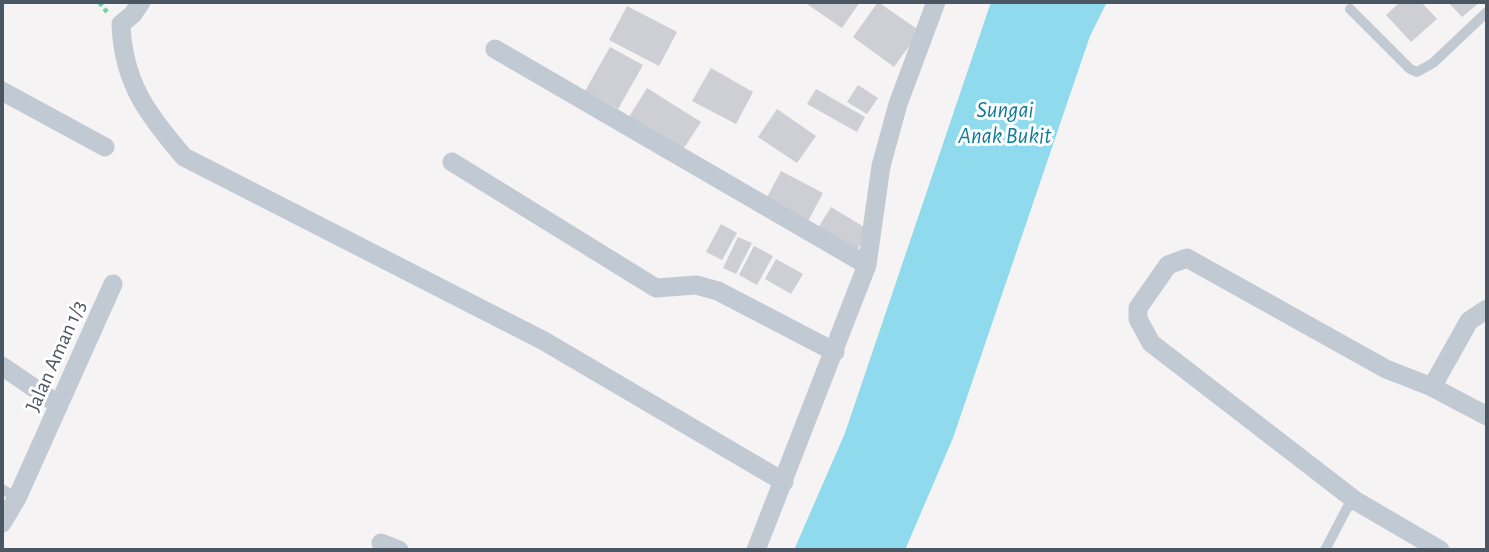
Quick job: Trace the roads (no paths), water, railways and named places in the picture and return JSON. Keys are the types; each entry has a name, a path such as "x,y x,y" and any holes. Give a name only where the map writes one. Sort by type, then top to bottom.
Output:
{"street":[{"path":"141,2 133,14 121,24 122,56 137,92 158,127 184,157 544,341 784,482"},
{"path":"756,550 867,265 881,166 898,104 936,2"},
{"path":"495,49 867,265"},
{"path":"2,91 105,147"},
{"path":"452,162 656,288 696,285 718,291 835,352"},
{"path":"1440,550 1356,500 1151,343 1138,319 1138,308 1168,265 1187,258 1386,369 1432,387 1487,416"},
{"name":"Jalan Aman 1/3","path":"2,523 9,493 59,405 113,284"},
{"path":"1432,387 1469,321 1487,309"},
{"path":"2,366 59,405"}],"lane":[{"path":"1350,9 1410,69 1417,72 1426,69 1487,12"},
{"path":"1325,550 1347,508 1356,500"}],"water":[{"name":"Sungai Anak Bukit","path":"991,2 1107,2 1090,36 953,438 905,550 794,550 845,433"}]}
